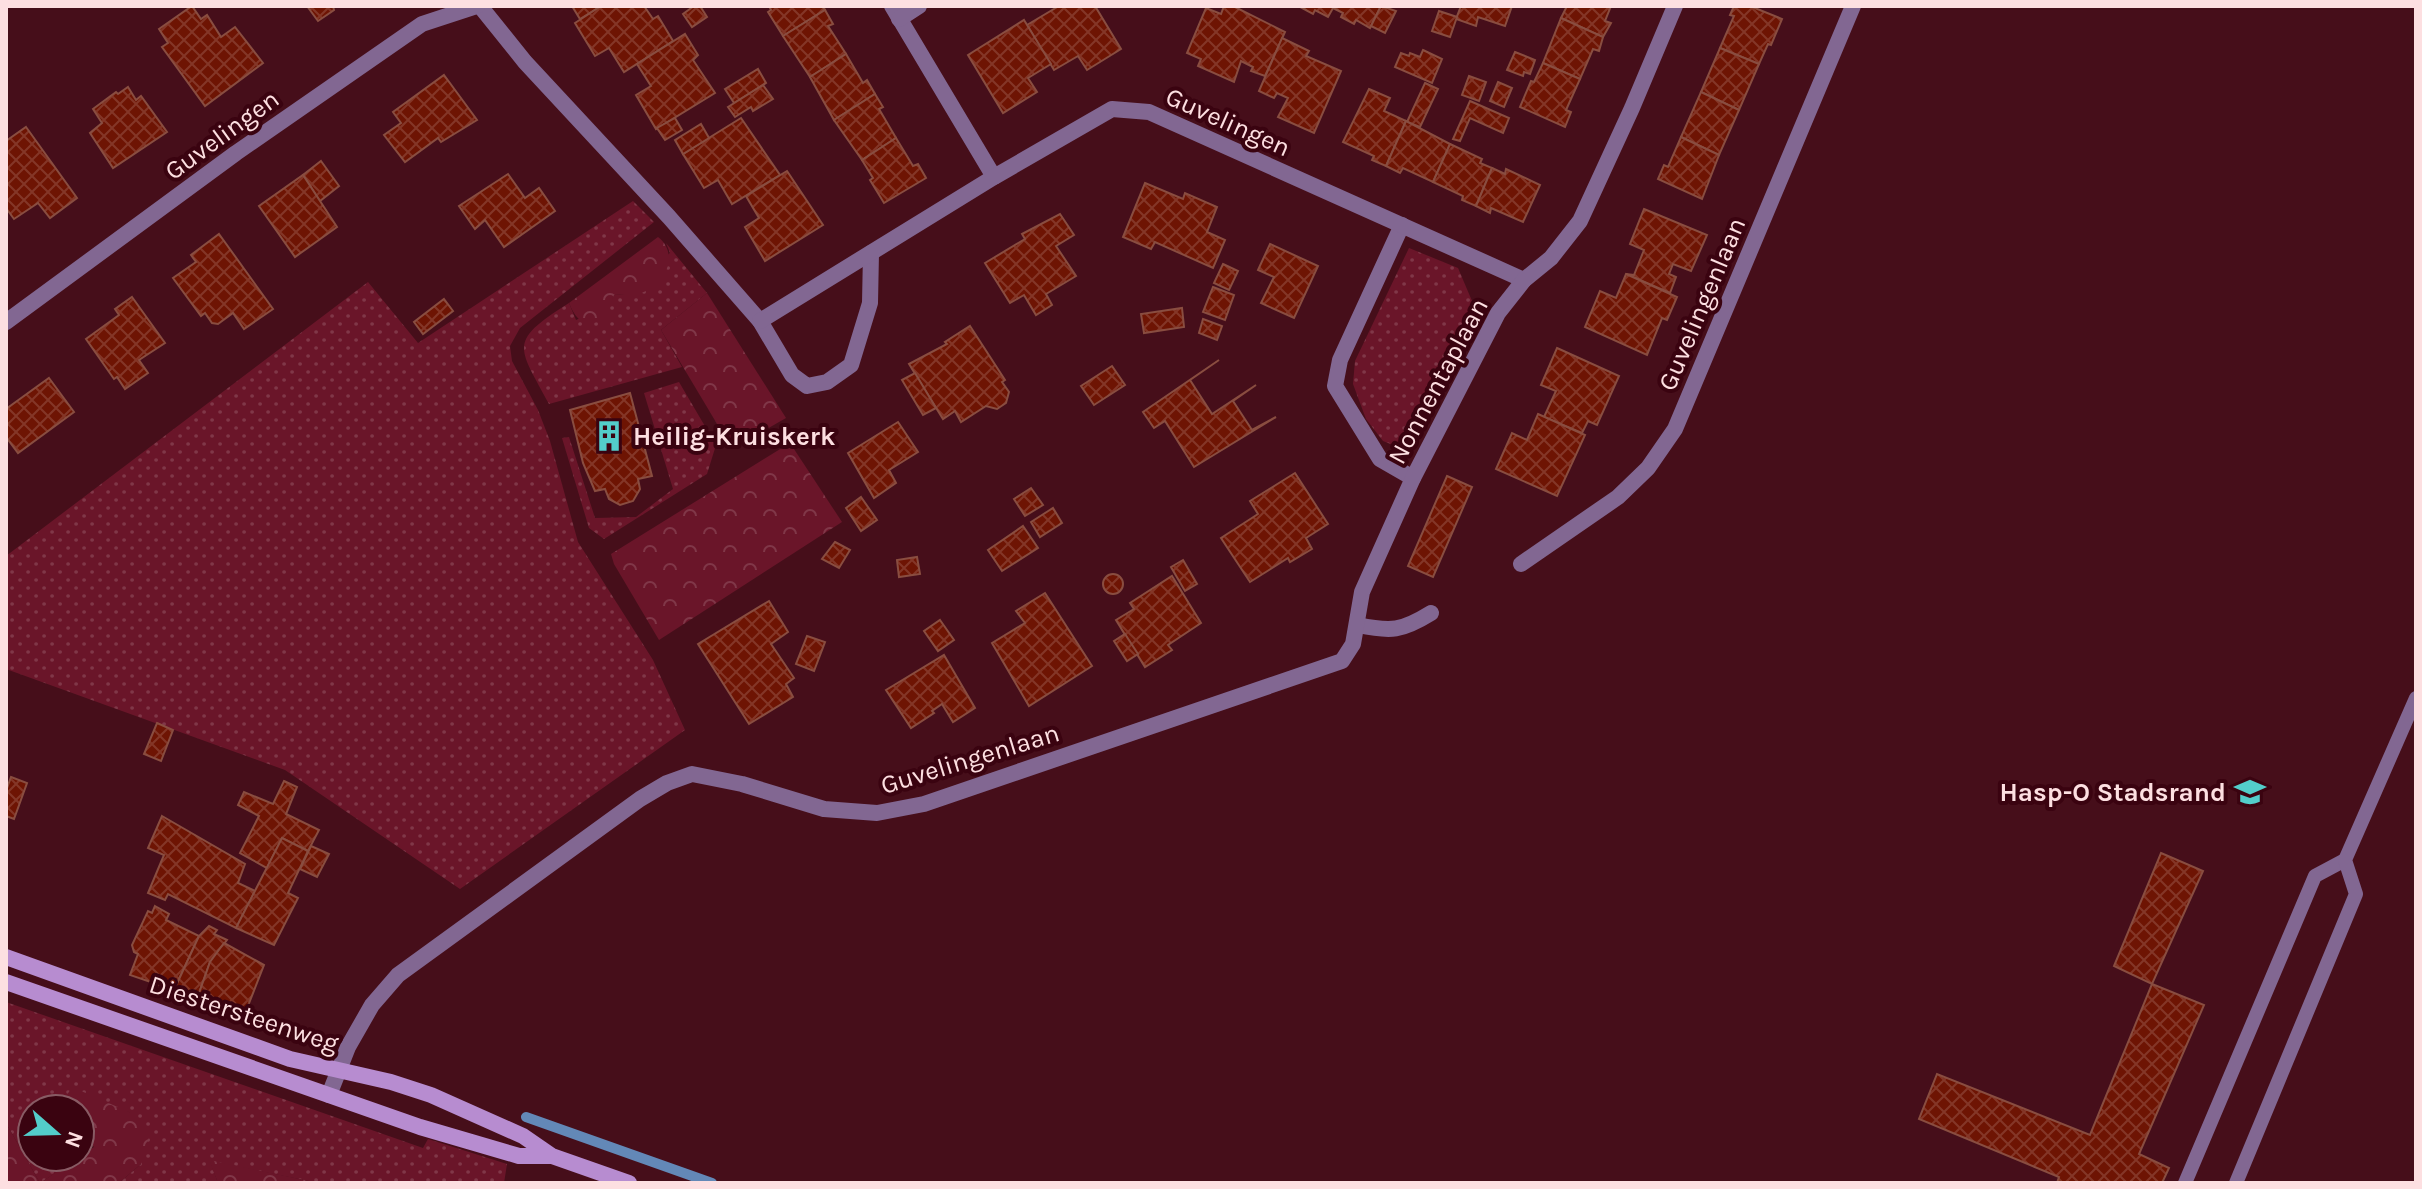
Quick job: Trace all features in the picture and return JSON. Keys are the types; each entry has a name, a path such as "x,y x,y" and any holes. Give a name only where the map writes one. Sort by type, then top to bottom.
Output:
{"main road":[{"name":"Diestersteenweg","path":"6,957 290,1059 431,1095 523,1136 552,1156 629,1183"},
{"name":"Diestersteenweg","path":"6,982 420,1127 519,1156 552,1156"}],"street":[{"name":"Guvelingen","path":"6,322 236,153 422,24 478,6 760,321 792,375 807,386 827,382 851,365 870,303 871,253"},
{"path":"919,6 895,12 994,177"},
{"name":"Nonnentaplaan","path":"1358,625 1362,592 1413,478 1498,313 1524,280 1551,258 1580,221 1675,6"},
{"name":"Guvelingenlaan","path":"1521,564 1618,497 1648,468 1675,429 1853,6"},
{"name":"Guvelingen","path":"760,321 994,177 1112,109 1149,112 1524,280"},
{"path":"1402,225 1340,360 1335,386 1380,459 1413,478"},
{"path":"1358,625 1386,631 1410,626 1431,613"},
{"name":"Guvelingenlaan","path":"329,1095 348,1047 372,1005 398,975 640,799 667,783 692,774 742,784 824,809 877,813 924,804 1342,661 1353,644 1358,625"}],"lane":[{"path":"2185,1183 2315,876 2345,860 2416,698"},
{"path":"2236,1183 2356,894 2345,860"}],"green space":[{"path":"633,201 654,222 520,328 510,346 512,361 538,410 550,441 578,542 653,660 685,730 460,889 285,770 6,669 6,556 368,282 418,343"},
{"path":"658,237 665,244 669,261 657,284 641,293 614,295 606,319 587,323 575,315 569,303"},
{"path":"666,243 707,293 661,330 682,367 549,404 525,357 527,337 535,327 569,303 576,320 610,304 614,295 625,294 670,253"},
{"path":"1409,248 1458,268 1475,308 1412,444 1403,449 1383,441 1366,419 1353,384 1355,361"},
{"path":"707,293 786,418 732,449 661,330"},
{"path":"679,382 716,445 707,474 604,539 589,528 562,438 569,437 595,518 636,517 673,489 644,393"},
{"path":"790,443 842,522 659,640 611,554"},
{"path":"6,1002 423,1148 428,1139 507,1164 504,1183 319,1183 210,1161 218,1183 119,1183 141,1164 129,1112 96,1108 96,1093 16,1093 16,1141 6,1123"},
{"path":"72,1087 86,1093 68,1093"},
{"path":"96,1098 129,1112 149,1137 141,1164 119,1183 40,1183 55,1173 96,1173"},
{"path":"6,1123 16,1141 16,1173 34,1173 40,1183 6,1183"},
{"path":"209,1160 319,1183 218,1183"},
{"path":"34,1173 55,1173 40,1183"}],"building":[{"path":"192,6 201,19 207,15 221,37 235,27 263,63 205,106 162,47 168,43 159,29"},
{"path":"307,6 333,6 334,10 318,21"},
{"path":"572,6 601,6 580,19"},
{"path":"601,6 644,6 653,19 658,16 673,41 624,72 609,48 595,56 575,23"},
{"path":"694,6 700,6 707,17 692,27 683,14"},
{"path":"769,6 822,6 825,10 783,36 768,12 771,10"},
{"path":"1059,6 1095,6 1121,49 1087,70 1078,56 1054,70 1027,25"},
{"path":"1224,6 1233,6 1285,32 1265,76 1251,71 1253,67 1241,61 1234,82 1198,66 1201,59 1187,53 1206,8 1221,14"},
{"path":"1381,6 1370,28 1356,20 1354,24 1341,17 1343,13 1333,8 1328,17 1300,7"},
{"path":"1381,6 1396,11 1385,33 1371,26"},
{"path":"1461,6 1512,6 1505,26 1478,17 1476,26 1456,19"},
{"path":"1567,6 1611,6 1605,21 1611,23 1603,37 1561,18"},
{"path":"1734,6 1750,6 1782,19 1759,64 1720,48 1734,16 1730,15"},
{"path":"825,10 833,24 828,26 846,54 810,77 783,36"},
{"path":"1439,11 1457,17 1450,37 1432,31"},
{"path":"1561,18 1603,37 1599,51 1593,49 1580,79 1543,63"},
{"path":"1024,20 1051,64 1028,78 1037,92 1003,113 968,55"},
{"path":"685,34 698,55 693,60 715,93 656,129 636,95 651,86 637,64"},
{"path":"1282,38 1309,51 1306,56 1341,71 1314,133 1278,117 1288,98 1277,93 1274,98 1259,91"},
{"path":"1720,48 1759,64 1739,110 1701,92"},
{"path":"1423,50 1442,59 1432,83 1395,67 1401,53 1420,57"},
{"path":"1515,52 1535,60 1530,74 1524,72 1523,76 1507,70"},
{"path":"846,54 863,83 867,80 875,94 834,120 810,77"},
{"path":"1543,63 1580,79 1566,110 1571,112 1565,127 1520,107"},
{"path":"758,69 766,83 734,103 725,89"},
{"path":"444,75 477,120 441,142 438,138 405,162 384,135 401,123 393,112"},
{"path":"1469,76 1486,82 1479,101 1462,95"},
{"path":"1498,82 1512,88 1504,107 1490,101"},
{"path":"1425,83 1438,89 1420,127 1407,122"},
{"path":"763,85 773,99 735,117 728,107"},
{"path":"128,87 136,100 141,96 167,132 113,168 90,133 102,123 93,109"},
{"path":"1369,89 1390,98 1384,111 1406,121 1386,166 1372,160 1374,156 1343,142"},
{"path":"1701,92 1739,110 1719,155 1681,137"},
{"path":"875,94 883,107 879,109 896,138 862,160 834,120"},
{"path":"1470,101 1509,118 1503,133 1470,118 1460,141 1453,139"},
{"path":"675,118 682,130 665,140 657,128"},
{"path":"741,118 780,175 732,204 718,180 704,188 683,154"},
{"path":"1406,121 1450,144 1433,182 1403,168 1400,173 1386,166"},
{"path":"701,124 709,138 683,154 675,140"},
{"path":"26,127 77,198 50,218 38,203 14,219 6,208 6,141"},
{"path":"1681,137 1719,155 1702,199 1658,179 1664,165 1668,167"},
{"path":"896,138 913,166 918,164 926,178 884,203 862,160"},
{"path":"1450,144 1482,159 1480,163 1492,168 1476,206 1433,182"},
{"path":"321,161 339,186 320,201 303,175"},
{"path":"1492,168 1505,174 1506,169 1540,185 1523,222 1491,208 1490,213 1476,206"},
{"path":"787,171 823,225 765,261 745,227 759,218 746,196"},
{"path":"508,174 525,198 539,188 555,211 504,247 485,220 475,229 459,206"},
{"path":"303,175 337,227 295,257 259,206"},
{"path":"1145,183 1183,199 1185,193 1217,207 1207,232 1225,240 1213,268 1155,242 1151,249 1123,237"},
{"path":"1644,209 1707,235 1691,271 1673,264 1669,274 1676,277 1670,293 1626,274 1634,275 1644,250 1630,244"},
{"path":"1060,214 1074,235 1056,246 1076,276 1046,294 1052,305 1036,315 1024,295 1010,303 985,263 1025,239 1022,234"},
{"path":"219,234 273,309 244,329 233,313 218,324 212,323 205,313 201,316 173,278 196,262 191,255"},
{"path":"1270,244 1318,266 1294,318 1261,303 1274,277 1258,270"},
{"path":"1223,264 1238,271 1229,290 1214,283"},
{"path":"1626,274 1677,297 1667,320 1662,318 1647,355 1585,327 1600,291 1616,298"},
{"path":"1213,287 1234,295 1225,320 1203,312"},
{"path":"132,297 165,343 139,360 148,373 125,389 117,377 114,379 86,339 119,315 115,309"},
{"path":"444,299 453,311 423,334 414,322"},
{"path":"1182,308 1184,327 1144,333 1141,314"},
{"path":"1203,319 1222,326 1217,340 1199,333"},
{"path":"970,326 1005,380 1002,382 1009,392 1006,403 997,409 986,406 961,422 955,411 943,419 909,364 947,344 945,342"},
{"path":"1557,348 1619,376 1597,425 1588,421 1582,433 1544,417 1556,391 1541,385"},
{"path":"1219,360 1190,380 1212,414 1256,385 1233,401 1252,430 1276,417 1194,467 1165,421 1154,428 1143,412"},
{"path":"1112,366 1125,385 1094,405 1081,386"},
{"path":"915,373 936,408 923,415 902,380"},
{"path":"49,378 74,412 18,453 6,437 6,409"},
{"name":"Heilig-Kruiskerk","path":"630,393 652,476 638,479 640,489 633,501 620,505 609,499 605,489 595,491 583,463 570,410"},
{"path":"1538,414 1585,435 1557,496 1496,469 1512,433 1527,440"},
{"path":"898,422 918,452 889,470 896,483 874,498 848,453"},
{"path":"1295,473 1328,524 1306,538 1312,549 1290,562 1288,558 1250,582 1221,538 1258,514 1250,501"},
{"path":"1447,476 1472,487 1433,577 1408,566"},
{"path":"1031,488 1043,505 1025,516 1014,499"},
{"path":"861,497 877,520 861,531 846,508"},
{"path":"1053,508 1062,523 1040,537 1031,522"},
{"path":"1023,526 1038,548 1002,571 988,550"},
{"path":"835,542 850,550 839,568 822,559"},
{"path":"917,557 920,574 899,577 897,560"},
{"path":"1183,560 1197,584 1185,591 1171,567"},
{"path":"1113,574 1120,577 1123,584 1120,591 1113,594 1106,591 1103,584 1106,577"},
{"path":"1172,576 1201,623 1168,645 1172,650 1145,667 1116,620 1134,609 1130,603"},
{"path":"1045,593 1092,666 1029,706 992,643 1025,623 1016,611"},
{"path":"769,601 788,632 771,644 794,678 786,684 793,697 749,724 698,644"},
{"path":"940,620 954,640 938,651 924,631"},
{"path":"1125,634 1138,654 1127,661 1114,641"},
{"path":"807,636 825,642 814,671 796,664"},
{"path":"944,655 975,708 953,722 942,704 911,728 886,690"},
{"path":"157,723 173,730 161,761 144,754"},
{"path":"11,777 27,783 14,819 6,816 6,791"},
{"path":"284,781 297,787 286,814 319,830 308,851 282,838 267,868 240,853 259,816 238,805 244,792 273,804"},
{"path":"162,816 245,864 238,883 255,891 236,928 168,894 165,900 148,893 164,855 148,848"},
{"path":"282,838 308,851 288,893 298,898 274,945 236,928"},
{"path":"311,846 329,854 317,877 300,869"},
{"path":"2161,853 2203,871 2152,984 2114,966"},
{"path":"155,906 169,914 166,920 199,936 174,990 130,975 138,954 132,945 148,911 152,913"},
{"path":"209,926 217,930 214,934 227,940 210,962 197,999 174,990 199,936"},
{"path":"224,943 264,965 244,1016 197,999 210,962"},
{"path":"2152,984 2204,1005 2139,1154 2169,1168 2162,1183 2057,1183 2059,1177 1919,1119 1937,1074 2090,1135"}],"waterway":[{"path":"526,1117 712,1183"}],"place":[{"name":"Heilig-Kruiskerk","path":"609,436"},
{"name":"Hasp-O Stadsrand","path":"2250,792"}]}
